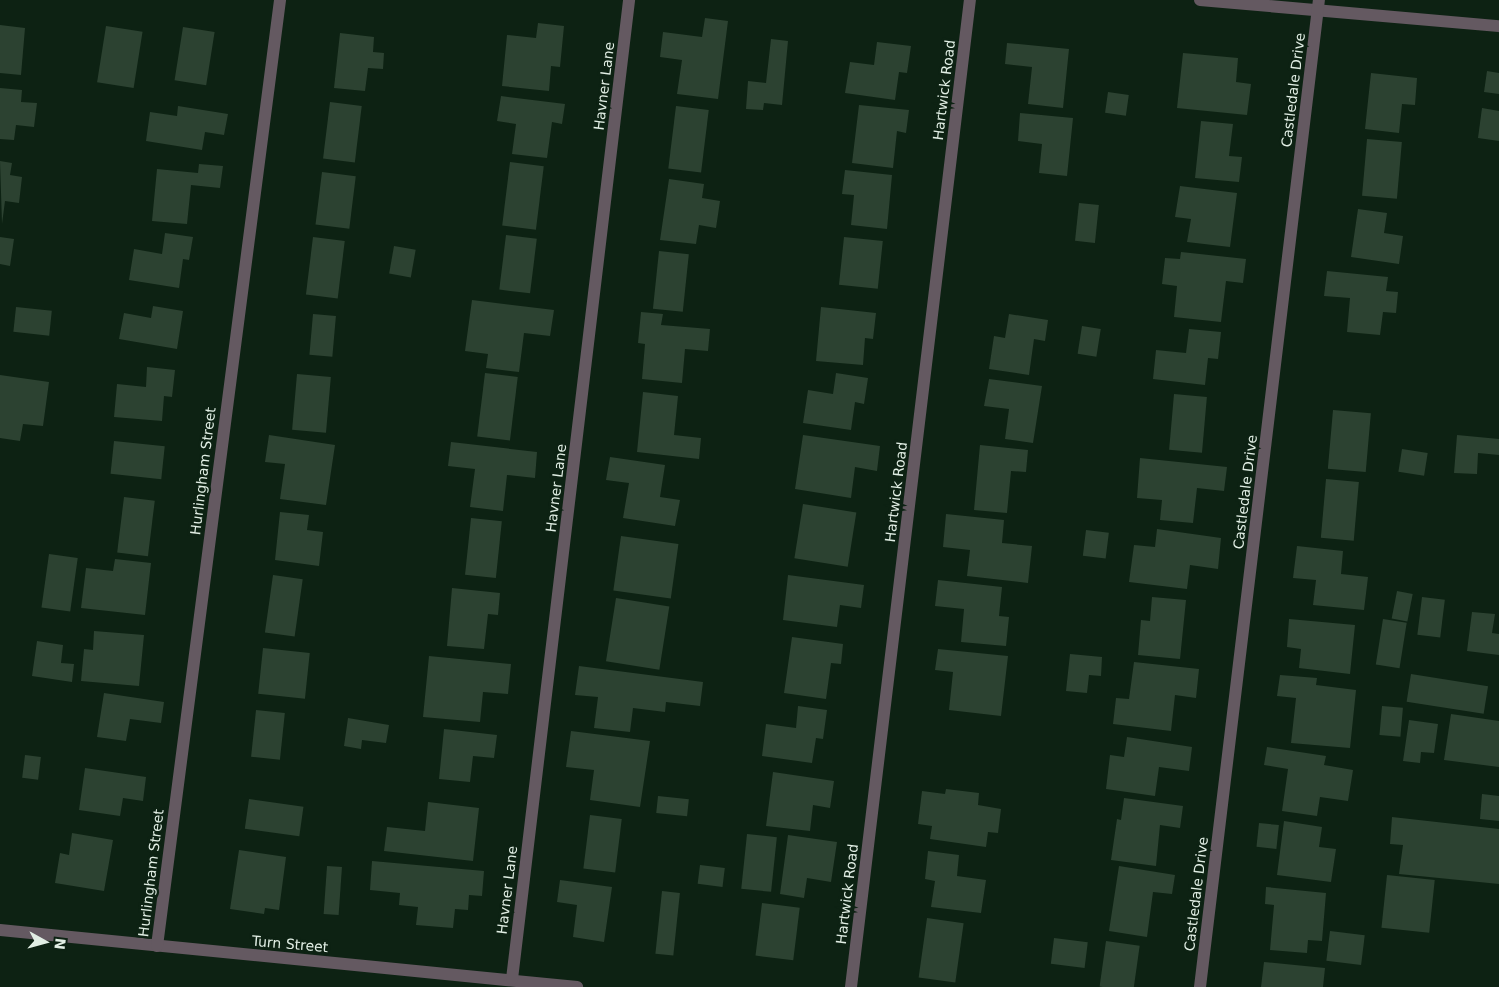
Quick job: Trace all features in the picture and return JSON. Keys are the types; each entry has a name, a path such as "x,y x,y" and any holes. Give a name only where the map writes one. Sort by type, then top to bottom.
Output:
{"street":[{"name":"Hurlingham Street","path":"157,946 280,0"},
{"name":"Havner Lane","path":"512,979 629,0"},
{"name":"Hartwick Road","path":"851,987 970,0"},
{"path":"1200,0 1319,5 1499,26"},
{"name":"Castledale Drive","path":"1200,987 1319,5"},
{"name":"Turn Street","path":"0,930 512,979 577,987"}],"building":[{"path":"705,18 728,21 718,99 677,94 682,60 660,57 663,32 702,37"},
{"path":"538,23 564,26 560,67 551,66 549,91 502,86 507,35 536,38"},
{"path":"0,25 25,28 21,75 0,73"},
{"path":"106,26 143,32 134,88 97,82"},
{"path":"183,27 215,32 206,85 175,80"},
{"path":"340,33 374,37 373,52 384,53 383,69 368,68 365,91 334,88"},
{"path":"771,39 788,41 782,105 764,103 763,110 746,109 748,81 766,83"},
{"path":"877,42 911,46 907,73 899,72 895,100 845,93 850,62 874,65"},
{"path":"1007,43 1069,49 1063,108 1028,104 1032,67 1005,64"},
{"path":"1183,53 1238,58 1236,82 1251,84 1247,115 1177,108"},
{"path":"1487,71 1499,73 1499,94 1484,92"},
{"path":"1371,73 1417,78 1415,105 1402,104 1399,133 1365,129"},
{"path":"0,88 22,90 21,102 37,103 34,127 16,125 14,140 0,139"},
{"path":"1108,92 1129,95 1126,116 1105,113"},
{"path":"501,96 565,104 562,124 552,122 547,158 512,154 516,124 497,121"},
{"path":"330,102 362,106 355,162 323,159"},
{"path":"859,105 909,110 906,133 897,131 893,168 852,163"},
{"path":"178,106 228,114 224,135 205,132 202,150 146,141 150,112 177,116"},
{"path":"676,106 709,110 701,173 668,169"},
{"path":"1482,108 1499,111 1499,141 1478,138"},
{"path":"1020,113 1073,118 1067,176 1039,173 1042,144 1018,141"},
{"path":"1201,121 1233,124 1229,156 1242,157 1239,182 1195,178"},
{"path":"1367,139 1402,142 1397,199 1362,196"},
{"path":"0,161 12,163 10,175 22,177 19,203 5,201 2,224"},
{"path":"510,162 544,166 536,230 502,226"},
{"path":"199,164 223,166 220,188 191,185 187,224 152,221 157,169 198,173"},
{"path":"845,170 892,175 887,229 851,225 854,195 842,194"},
{"path":"322,172 356,176 349,229 316,225"},
{"path":"669,179 704,184 702,198 720,201 716,228 699,225 696,244 660,240"},
{"path":"1180,186 1237,193 1230,247 1187,242 1191,219 1175,217"},
{"path":"1079,203 1099,205 1095,243 1075,241"},
{"path":"1358,209 1387,213 1384,233 1403,236 1399,264 1351,257"},
{"path":"165,233 193,237 189,260 183,259 179,288 129,280 134,249 162,254"},
{"path":"506,235 537,239 530,293 499,290"},
{"path":"0,237 14,239 10,266 0,264"},
{"path":"313,237 345,241 338,298 306,295"},
{"path":"844,237 883,241 878,289 839,285"},
{"path":"394,246 416,250 411,277 389,274"},
{"path":"659,251 689,254 683,312 653,309"},
{"path":"1181,252 1246,259 1243,283 1226,281 1221,322 1174,317 1177,286 1162,284 1165,258 1180,259"},
{"path":"1327,271 1388,277 1386,291 1398,292 1396,313 1383,312 1380,335 1347,332 1350,298 1324,296"},
{"path":"472,300 554,310 550,336 524,333 519,372 486,368 488,354 465,351"},
{"path":"153,306 183,311 177,349 119,339 124,313 151,318"},
{"path":"16,307 52,311 49,336 13,332"},
{"path":"821,307 876,313 873,339 865,338 863,365 816,361"},
{"path":"641,312 663,314 661,325 710,329 708,351 685,349 682,383 642,379 645,344 638,343"},
{"path":"313,314 336,316 332,357 309,355"},
{"path":"1009,314 1048,320 1045,341 1034,339 1029,375 989,369 994,336 1005,338"},
{"path":"1082,326 1101,329 1096,357 1078,354"},
{"path":"1189,329 1221,332 1218,359 1208,358 1205,385 1153,379 1156,350 1186,353"},
{"path":"147,367 175,370 172,397 164,396 162,421 114,417 117,384 146,387"},
{"path":"485,373 518,377 510,441 477,437"},
{"path":"836,373 868,378 864,404 855,402 851,430 803,423 808,390 833,394"},
{"path":"297,374 331,377 326,433 292,430"},
{"path":"0,375 49,382 43,426 23,424 20,441 0,438"},
{"path":"989,379 1042,386 1033,443 1005,439 1009,409 984,406"},
{"path":"643,392 678,396 674,435 701,438 699,459 637,452"},
{"path":"1174,394 1207,397 1202,453 1169,450"},
{"path":"1333,410 1371,413 1366,472 1328,469"},
{"path":"269,435 335,445 326,505 280,499 285,464 265,462"},
{"path":"803,435 880,446 877,471 855,467 851,498 795,489"},
{"path":"1457,435 1499,439 1499,455 1478,453 1477,474 1454,473"},
{"path":"114,441 165,446 161,479 111,474"},
{"path":"451,442 537,452 535,478 507,475 503,511 470,507 475,469 448,466"},
{"path":"980,445 1028,450 1026,472 1011,471 1007,513 974,510"},
{"path":"1402,449 1428,453 1424,476 1398,472"},
{"path":"610,457 665,465 660,497 680,500 675,526 623,518 629,483 606,480"},
{"path":"1140,458 1227,467 1224,491 1197,488 1193,523 1160,520 1162,500 1137,498"},
{"path":"1326,479 1359,482 1354,541 1321,538"},
{"path":"124,497 155,501 148,556 117,553"},
{"path":"803,504 856,512 848,567 794,558"},
{"path":"280,512 309,515 307,530 323,532 319,566 275,560"},
{"path":"946,514 1004,520 1002,543 1032,546 1028,583 967,576 970,550 943,547"},
{"path":"471,518 502,521 496,578 465,575"},
{"path":"1157,529 1221,538 1218,569 1190,565 1187,589 1129,582 1134,545 1155,547"},
{"path":"1086,530 1109,533 1106,559 1083,556"},
{"path":"621,536 678,544 671,599 613,590"},
{"path":"1297,546 1343,551 1341,574 1368,577 1364,610 1313,605 1316,580 1293,578"},
{"path":"49,554 78,558 70,612 41,607"},
{"path":"115,559 151,563 145,615 81,608 86,568 113,571"},
{"path":"273,575 303,579 295,637 265,632"},
{"path":"788,575 864,585 861,608 840,605 837,627 783,620"},
{"path":"938,580 1002,587 999,616 1009,617 1006,646 961,642 964,609 935,606"},
{"path":"452,588 500,593 498,615 488,614 484,649 447,646"},
{"path":"1397,591 1413,594 1407,622 1392,618"},
{"path":"1152,597 1186,600 1180,659 1138,655 1141,620 1150,621"},
{"path":"1422,597 1445,600 1440,638 1417,635"},
{"path":"616,598 669,606 659,670 606,661"},
{"path":"1472,612 1495,614 1492,633 1499,634 1499,655 1467,651"},
{"path":"1289,619 1355,625 1350,674 1299,668 1301,649 1287,647"},
{"path":"1383,619 1407,623 1400,668 1376,664"},
{"path":"94,631 144,635 139,686 81,681 84,649 93,650"},
{"path":"792,637 843,644 841,664 831,663 826,699 784,693"},
{"path":"37,641 63,645 61,663 74,664 72,682 32,676"},
{"path":"263,648 310,653 305,699 258,694"},
{"path":"938,649 1008,656 1001,716 949,710 953,672 935,670"},
{"path":"1070,654 1102,657 1101,676 1089,675 1087,693 1066,691"},
{"path":"429,656 511,664 508,694 483,692 480,722 423,717"},
{"path":"1134,662 1199,669 1196,698 1175,695 1171,731 1113,724 1116,698 1129,699"},
{"path":"579,666 703,682 700,706 666,702 665,712 633,708 630,732 594,728 598,697 575,695"},
{"path":"1411,674 1488,686 1484,714 1407,702"},
{"path":"1280,675 1317,678 1316,685 1356,690 1350,748 1291,743 1296,698 1277,696"},
{"path":"104,693 164,702 161,723 130,719 126,741 97,737"},
{"path":"798,706 827,710 823,739 816,738 812,763 762,756 766,724 796,728"},
{"path":"1382,706 1403,708 1400,737 1379,735"},
{"path":"256,710 285,713 280,760 251,757"},
{"path":"1451,714 1499,721 1499,767 1444,760"},
{"path":"348,718 389,725 386,743 362,740 361,749 344,746"},
{"path":"1409,720 1438,724 1434,753 1421,752 1420,763 1403,761"},
{"path":"444,729 497,735 494,758 473,756 470,782 439,779"},
{"path":"571,731 650,741 640,807 590,800 594,770 566,767"},
{"path":"1127,737 1192,747 1189,771 1159,767 1155,796 1106,789 1110,755 1124,757"},
{"path":"1267,747 1326,756 1324,765 1353,770 1348,801 1320,797 1317,816 1282,811 1288,769 1264,765"},
{"path":"25,755 41,757 38,780 22,778"},
{"path":"85,768 146,777 143,801 123,798 120,816 79,810"},
{"path":"773,772 834,781 830,808 813,805 810,831 766,826"},
{"path":"946,789 979,793 978,805 1001,809 998,833 988,832 986,847 930,839 932,826 918,824 922,791 945,794"},
{"path":"1482,794 1499,796 1499,821 1480,819"},
{"path":"658,796 689,799 687,816 656,813"},
{"path":"1124,798 1183,806 1180,828 1160,825 1156,866 1111,860 1117,819 1121,820"},
{"path":"249,799 303,807 299,836 245,829"},
{"path":"428,802 479,808 473,861 384,851 387,827 425,831"},
{"path":"590,815 622,819 615,872 583,869"},
{"path":"1392,817 1499,829 1499,884 1399,874 1403,845 1390,844"},
{"path":"1284,821 1322,827 1319,847 1336,849 1331,882 1277,875"},
{"path":"1259,823 1279,825 1276,849 1256,847"},
{"path":"72,833 113,840 104,891 55,883 60,853 69,855"},
{"path":"747,834 777,837 771,892 741,889"},
{"path":"788,835 837,842 831,882 807,878 804,898 780,894"},
{"path":"239,850 286,857 279,910 265,908 264,914 230,909"},
{"path":"928,851 959,855 957,876 986,880 981,913 931,907 935,881 925,879"},
{"path":"372,861 484,871 482,896 469,895 468,910 455,909 453,928 416,925 418,907 399,905 400,893 370,890"},
{"path":"700,865 725,868 722,887 698,884"},
{"path":"327,866 342,867 339,915 324,914"},
{"path":"1119,866 1175,875 1172,894 1153,892 1147,937 1109,931"},
{"path":"1387,875 1435,880 1429,933 1381,928"},
{"path":"560,880 612,887 604,942 573,937 577,905 557,902"},
{"path":"1266,887 1326,893 1322,941 1308,940 1307,953 1270,950 1274,905 1265,904"},
{"path":"662,891 680,893 673,956 655,954"},
{"path":"762,903 800,908 793,960 756,956"},
{"path":"927,918 964,923 955,983 919,977"},
{"path":"1330,931 1365,935 1361,965 1326,961"},
{"path":"1054,938 1088,942 1085,968 1051,964"},
{"path":"1106,941 1140,946 1134,987 1100,987"},
{"path":"1264,962 1325,968 1323,987 1261,987"}]}
